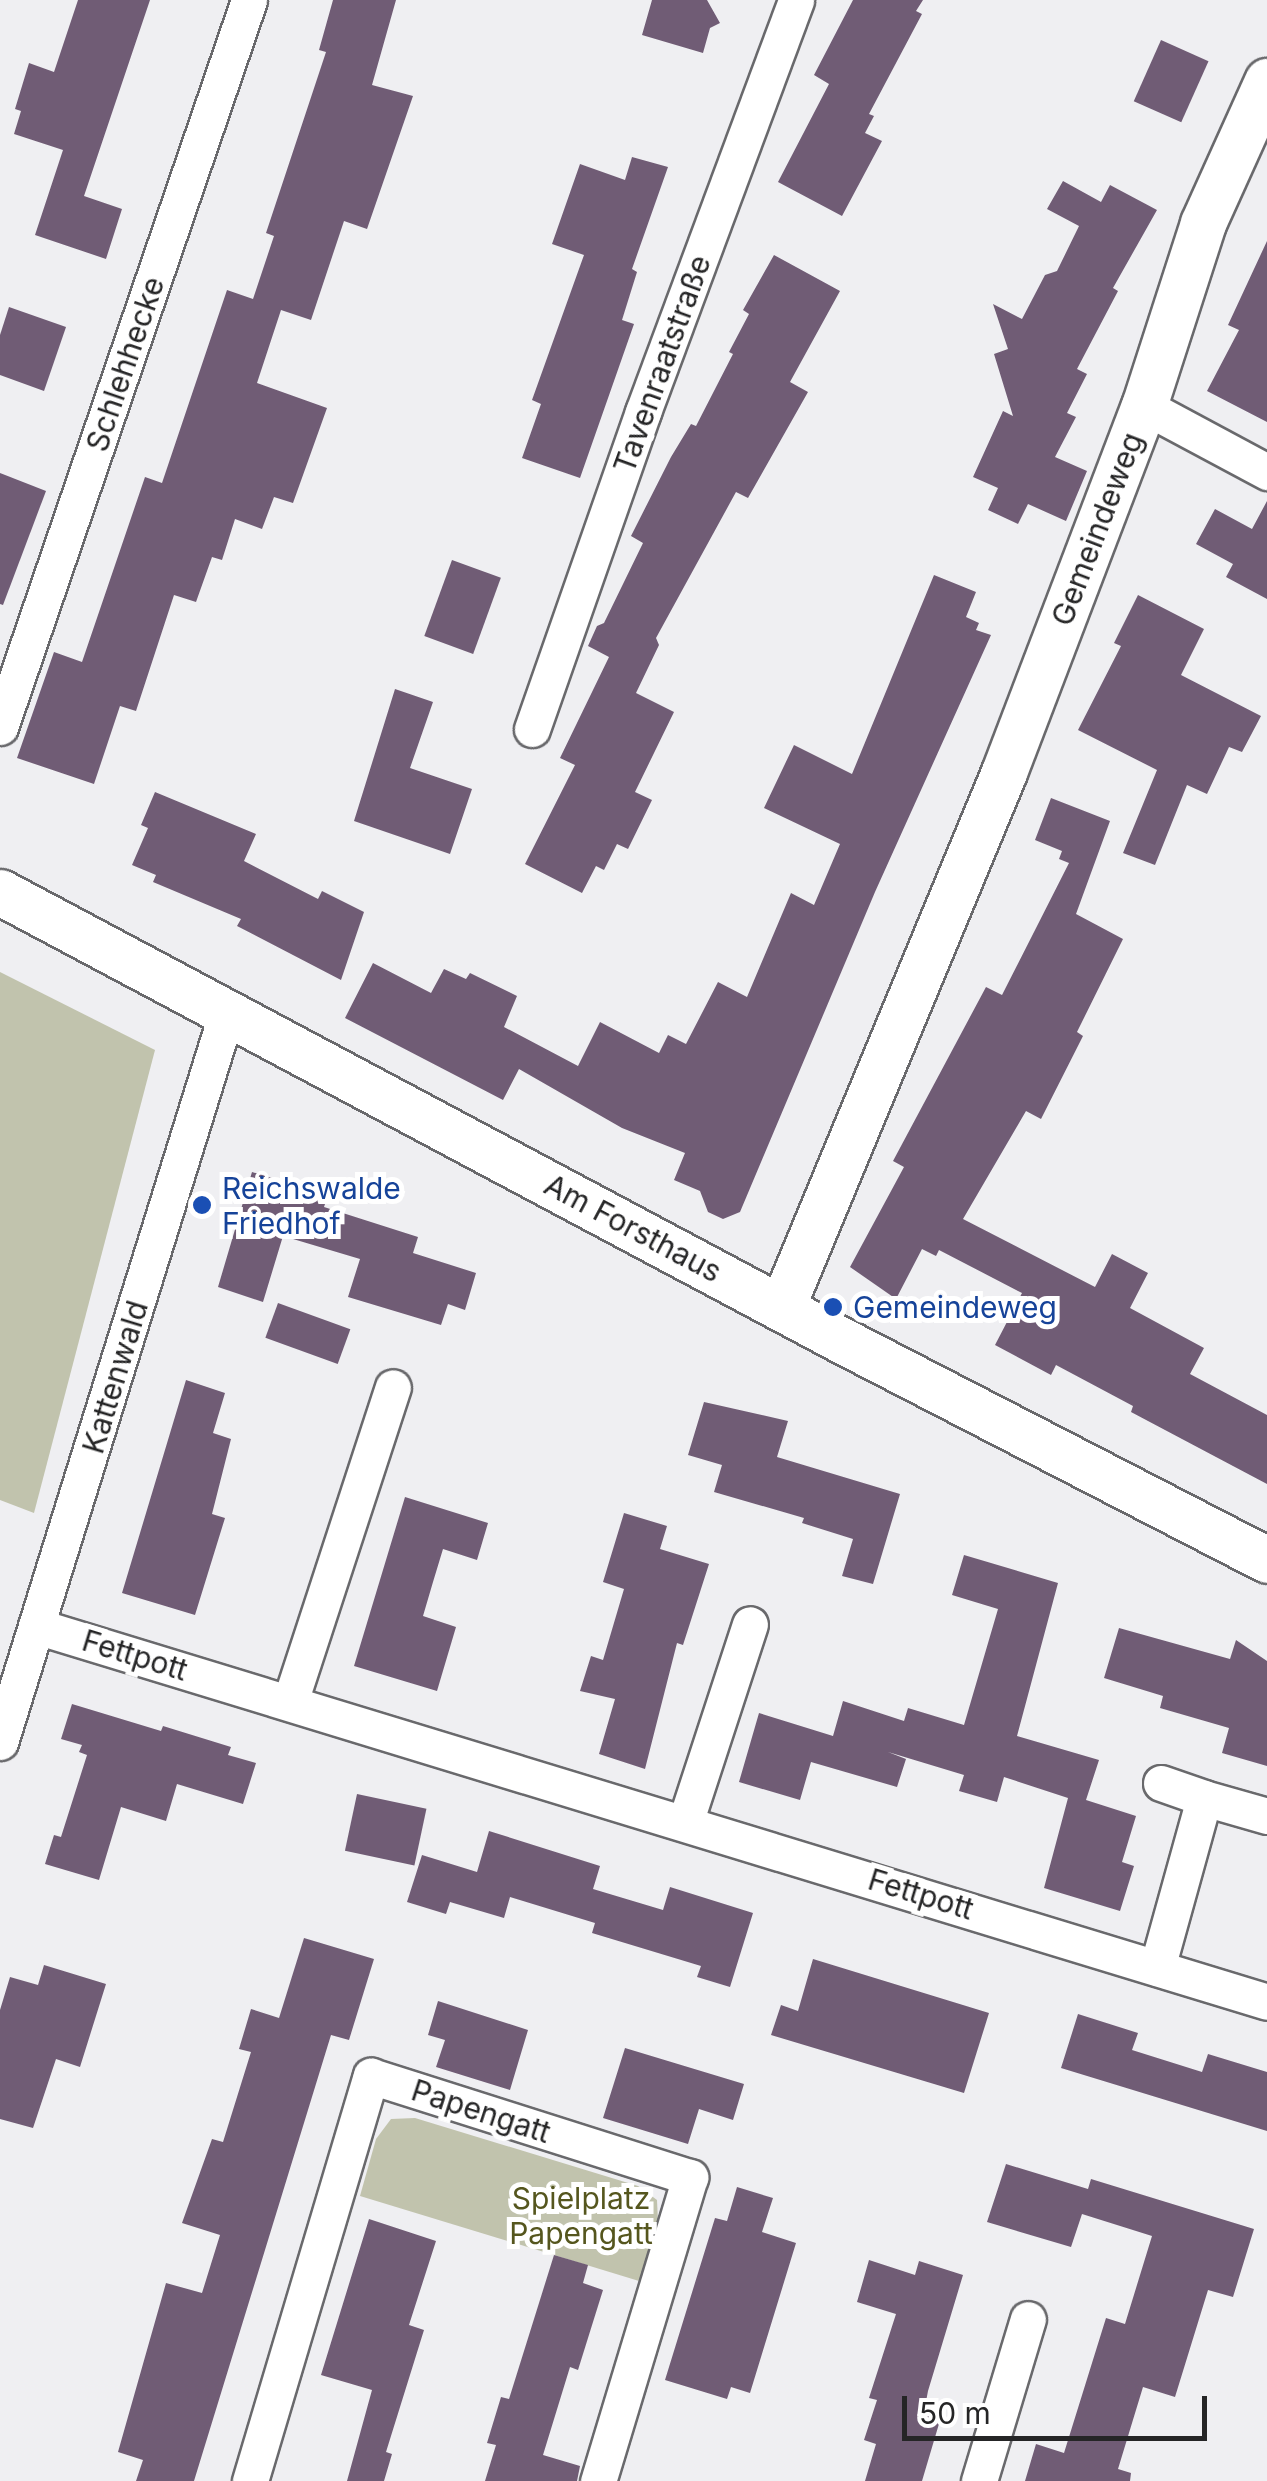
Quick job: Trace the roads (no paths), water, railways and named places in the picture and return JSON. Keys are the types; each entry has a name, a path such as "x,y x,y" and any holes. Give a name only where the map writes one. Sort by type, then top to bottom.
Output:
{"street":[{"name":"Schlehhecke","path":"0,727 249,0"},
{"name":"Tavenraatstraße","path":"532,729 643,412 796,0"},
{"name":"Gemeindeweg","path":"782,1307 1004,772 1144,406 1203,223 1267,81"},
{"path":"1144,406 1267,472"},
{"name":"Am Forsthaus","path":"0,892 1267,1560"},
{"name":"Kattenwald","path":"0,1742 227,1012"},
{"path":"290,1702 393,1387"},
{"path":"686,1823 750,1624"},
{"name":"Fettpott","path":"36,1626 1267,2002"},
{"path":"1161,1783 1267,1816"},
{"path":"1157,1968 1204,1798"},
{"name":"Papengatt","path":"250,2481 371,2076 690,2177 598,2481"},
{"path":"979,2481 1028,2318"}],"place":[{"name":"Reichswalde Friedhof","path":"202,1205"},
{"name":"Gemeindeweg","path":"833,1307"}],"park label":[{"name":"Spielplatz Papengatt","path":"581,2215"}]}
